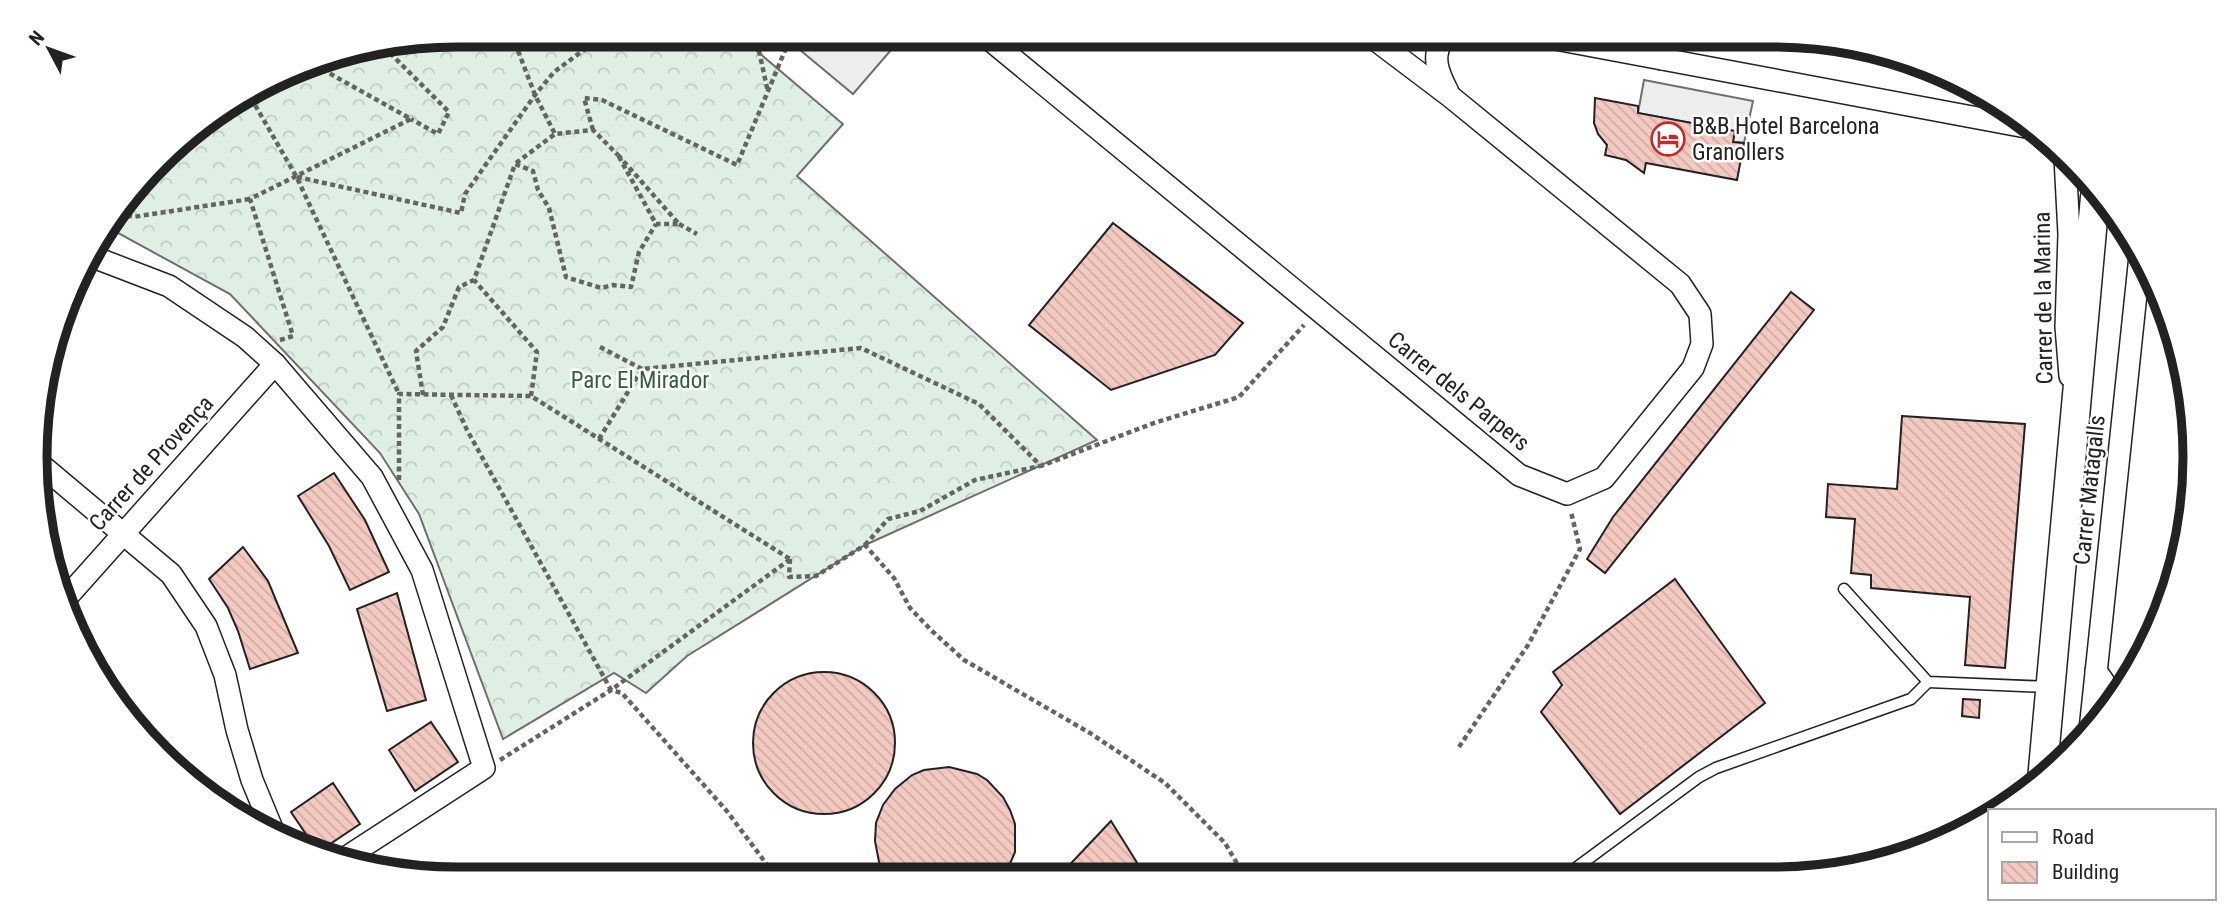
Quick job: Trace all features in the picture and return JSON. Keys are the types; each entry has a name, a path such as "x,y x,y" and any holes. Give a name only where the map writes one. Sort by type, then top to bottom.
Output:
{"street":[{"name":"Carrer dels Parpers","path":"999,47 1519,475 1567,494"},
{"path":"1385,47 1451,97 1680,285 1700,314 1702,344 1693,368 1604,478 1567,494"},
{"path":"1439,47 1436,54 1436,70 1451,97"},
{"path":"1598,47 2012,124"},
{"path":"1662,59 1663,47"},
{"name":"Carrer de la Marina","path":"2067,172 2069,234 2066,327 2074,438"},
{"path":"2048,760 2052,688 2094,204"},
{"path":"99,259 169,286 245,337 275,364 372,477 422,570 484,768 352,853"},
{"name":"Carrer Matagalls","path":"2092,714 2138,273"},
{"name":"Carrer de Provença","path":"70,593 275,364"},
{"path":"47,470 171,574 206,626 225,675 252,780 269,820"},
{"path":"2096,671 2110,691"}],"lane":[{"path":"1844,589 1928,682 2052,688"},
{"path":"1577,867 1716,768 1911,699 1928,682"}],"path":[{"path":"517,47 535,96 555,134"},
{"path":"296,176 461,213 465,194 535,96 554,72 588,47"},
{"path":"759,47 768,92"},
{"path":"697,234 679,225 593,130 584,98 603,100 737,165 787,47"},
{"path":"323,70 438,134 449,112 390,53"},
{"path":"253,101 296,176 399,394 399,482"},
{"path":"127,215 133,217 250,199 411,119"},
{"path":"423,395 416,351 443,327 459,287 474,280 515,164 555,134 593,130"},
{"path":"618,155 656,224"},
{"path":"515,164 533,171 538,190 549,208 565,277 601,288 613,285 631,286 639,252 656,224"},
{"path":"250,199 293,335 275,342"},
{"path":"656,224 679,225"},
{"path":"474,280 537,352 531,396"},
{"path":"790,559 789,577 816,576 865,545 888,519 920,511 975,480 1041,466 1154,423 1239,397 1303,324 1314,333"},
{"path":"600,347 642,369 861,348 979,404 1041,466"},
{"path":"599,439 642,369"},
{"path":"399,394 531,396 790,559"},
{"path":"451,395 467,430 611,690 622,693 726,810 769,867"},
{"path":"1459,747 1528,645 1580,548 1567,494"},
{"path":"865,545 894,578 910,608 964,660 1090,733 1165,783 1225,843 1239,867"},
{"path":"484,768 510,755 611,690 790,559"}],"green space":[{"name":"Parc El Mirador","path":"752,47 843,124 797,176 1097,440 865,545 687,656 646,693 614,673 503,739 419,514 380,453 230,294 115,231 149,187 187,149 229,116 300,78 377,55 430,48"}],"shaded area":[{"path":"796,47 894,47 853,94"},
{"path":"1644,80 1753,101 1744,143 1733,142 1734,131 1638,113"}],"building":[{"name":"B&B Hotel Barcelona Granollers","path":"1595,98 1638,106 1638,113 1735,131 1733,142 1744,143 1737,180 1646,163 1644,173 1626,160 1605,155 1607,145 1598,134 1594,123"},
{"path":"1113,223 1243,323 1215,355 1111,390 1029,325"},
{"path":"1791,292 1814,310 1605,573 1587,559 1613,517"},
{"path":"1902,416 2025,424 2005,668 1965,665 1970,597 1871,588 1871,575 1851,573 1855,519 1826,517 1828,484 1897,489"},
{"path":"334,473 365,520 389,572 350,590 329,546 298,496"},
{"path":"243,547 268,581 298,653 250,669 228,608 209,579"},
{"path":"1675,579 1765,703 1620,814 1541,712 1562,685 1553,672"},
{"path":"397,593 426,700 387,711 357,609"},
{"path":"824,672 851,678 874,693 889,716 895,743 889,770 874,793 851,808 824,814 797,808 774,793 759,770 753,743 759,716 774,693 797,678"},
{"path":"1963,699 1980,700 1979,718 1962,716"},
{"path":"431,722 458,762 415,791 389,750"},
{"path":"949,767 977,774 987,780 1003,797 1015,824 1015,852 1009,867 882,867 875,841 876,823 883,805 895,789 912,775 924,770"},
{"path":"333,783 360,824 327,846 310,839 291,812"},
{"path":"1111,821 1140,867 1067,867"}],"place":[{"name":"B&B Hotel Barcelona Granollers","path":"1668,139"}]}
